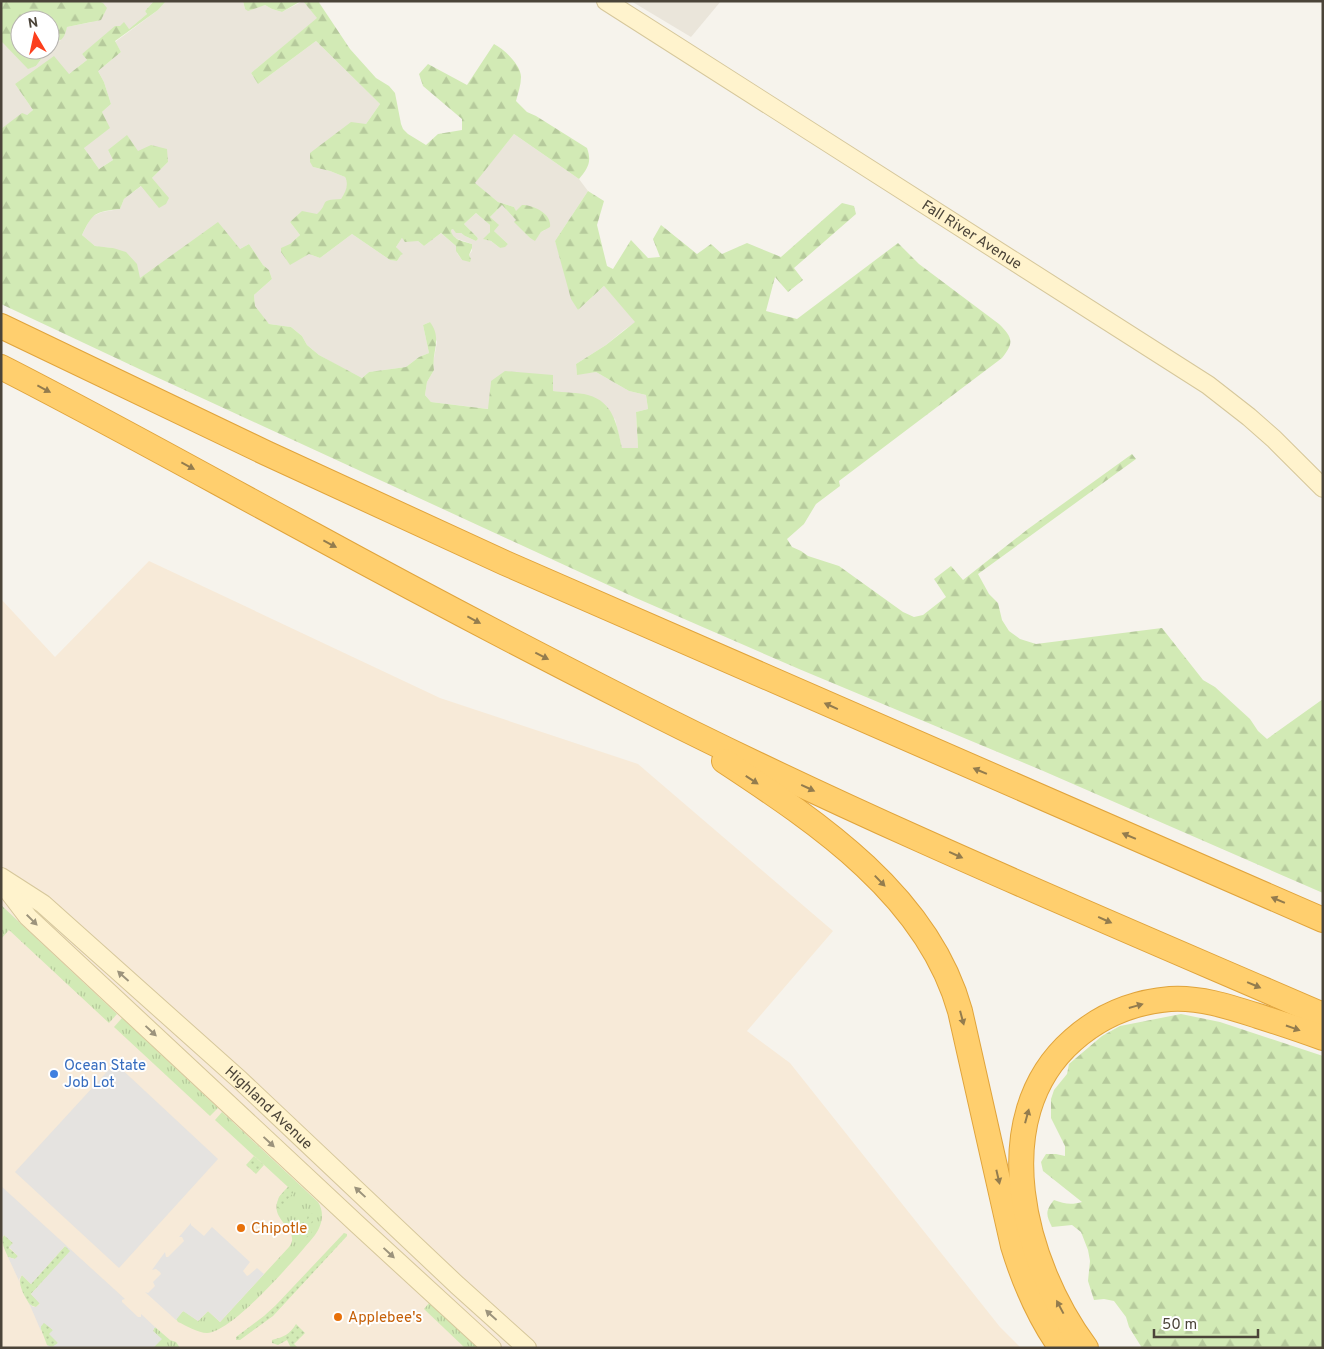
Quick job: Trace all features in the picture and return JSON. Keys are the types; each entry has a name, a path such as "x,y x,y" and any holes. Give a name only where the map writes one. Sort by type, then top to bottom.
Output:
{"highway":[{"path":"1,326 258,449 497,560 1323,920"},
{"path":"1,367 392,577 638,706 965,860 1323,1015"},
{"path":"638,706 784,801 828,833 875,876 923,933 944,969 956,996 1018,1264 1047,1326 1061,1348"},
{"path":"1086,1348 1066,1318 1043,1273 1030,1231 1022,1188 1021,1155 1029,1109 1042,1080 1059,1054 1080,1033 1107,1016 1138,1005 1170,999 1187,999 1220,1004 1323,1038"}],"main road":[{"name":"Fall River Avenue","path":"606,1 1208,385 1274,439 1323,488"},
{"name":"Highland Avenue","path":"1,878 43,904 210,1054 527,1348"},
{"name":"Highland Avenue","path":"1,882 28,917 492,1348"}],"shaded area":[{"path":"99,1 154,1 145,11 147,14 129,29 120,26 82,54 87,60 69,74 15,84 33,110 1,129 1,41 10,50 10,60 21,60 29,68 36,66 40,60 60,60 60,41 67,27 92,22 103,3"},
{"path":"166,1 243,1 245,9 265,5 282,12 303,1 318,18 251,73 258,84 316,41 380,104 366,124 313,167 345,177 347,187 341,199 317,215 302,212 290,222 300,235 290,244 289,264 309,254 320,258 352,234 390,260 397,261 401,255 396,247 402,238 418,241 424,246 441,233 456,246 457,253 462,260 471,259 469,255 472,251 472,244 455,238 451,230 453,229 476,241 477,237 464,224 476,213 490,225 490,232 484,239 491,241 500,248 508,244 494,231 490,217 502,205 530,238 535,240 545,230 516,212 514,207 498,202 474,183 514,134 579,179 588,191 555,241 578,310 604,286 636,322 606,345 576,364 577,374 596,372 629,391 646,395 648,409 636,412 638,448 622,449 615,419 565,393 553,391 552,375 491,381 489,409 431,402 425,395 427,382 434,370 433,363 437,342 430,322 423,325 429,353 419,357 406,367 369,372 362,378 342,368 319,355 291,327 269,324 261,315 255,306 254,295 272,279 269,270 263,265 249,244 240,249 150,271 139,279 113,248 95,246 82,235 91,217 102,212 120,209 124,199 152,178 168,162 138,151 108,150 113,160 99,169 84,148 102,112 111,104 104,82 98,71 121,52 115,42 158,10"},
{"path":"631,1 721,1 691,37"},
{"path":"149,561 440,698 638,764 833,931 747,1031 790,1063 1000,1327 1021,1348 1,1348 1,599 55,657"},
{"path":"115,1063 218,1159 119,1268 15,1172"},
{"path":"1,1186 125,1299 122,1302 138,1317 141,1317 141,1314 156,1328 153,1331 162,1339 153,1348 49,1348 47,1345 52,1347 58,1343 49,1334 53,1330 44,1323 41,1326 41,1331 29,1303 33,1307 40,1304 31,1294 70,1251 65,1246 31,1284 22,1275 19,1279 20,1283 8,1257 15,1259 18,1256 9,1247 13,1243 4,1235 1,1241"},
{"path":"191,1223 204,1236 212,1227 250,1262 243,1271 247,1276 257,1268 264,1274 220,1322 208,1311 198,1321 183,1311 176,1320 145,1292 148,1293 155,1286 153,1282 161,1274 156,1269 152,1270 165,1252 166,1257 168,1257 184,1241 182,1237 179,1237"}],"green space":[{"path":"1,1 99,1 107,8 101,20 67,27 64,36 60,40 60,10 10,10 10,50 1,41"},
{"path":"154,1 166,1 158,10 115,41 121,52 98,71 104,82 111,104 102,112 110,128 84,148 99,169 113,160 108,150 127,135 138,151 151,145 167,149 168,162 152,178 169,198 166,204 159,208 141,186 124,199 120,209 100,212 92,217 82,235 95,246 126,252 137,264 140,278 218,222 240,249 249,244 263,265 269,270 272,279 254,295 255,306 269,324 291,327 319,355 362,378 369,372 406,367 419,357 429,353 423,325 430,322 436,334 434,370 427,382 425,395 431,402 488,409 491,381 505,371 553,375 553,391 584,394 597,398 604,403 613,416 622,448 638,448 636,412 648,409 646,395 629,391 596,372 577,375 576,364 606,345 635,322 604,286 578,310 571,299 555,241 588,191 604,201 597,225 607,266 613,269 631,240 648,258 660,257 653,239 661,225 697,254 711,244 722,254 747,243 781,257 842,203 854,206 856,214 794,268 803,280 788,292 775,277 766,311 797,319 898,243 919,264 999,324 1009,336 1010,344 1002,358 839,481 840,486 816,504 804,524 787,539 792,547 808,556 839,566 903,612 914,617 923,615 946,597 934,579 951,566 963,580 1028,529 1132,454 1136,459 978,574 989,594 998,603 1002,620 1009,631 1020,639 1036,644 1162,628 1203,680 1215,687 1250,719 1258,731 1267,739 1323,699 1323,893 1041,770 799,669 636,598 1,304 1,129 22,113 27,115 33,110 15,84 48,60 57,60 69,74 87,60 82,54 115,26 120,26 124,22 129,29 147,14 145,11"},
{"path":"243,1 301,1 282,12 265,5 248,11 245,9"},
{"path":"303,1 318,1 350,49 376,78 389,86 395,93 403,129 426,145 438,134 462,130 462,119 423,86 419,74 428,64 467,85 494,44 507,53 518,67 521,77 516,101 527,112 587,148 588,165 579,179 514,134 475,183 498,202 514,207 516,211 522,205 541,211 548,218 550,227 541,232 535,241 514,222 516,220 502,205 490,217 499,225 494,231 508,244 505,247 500,248 491,241 483,239 490,232 490,225 476,213 464,224 477,237 476,241 461,233 456,233 453,229 451,230 456,238 472,244 469,255 470,262 462,260 456,251 456,246 441,233 424,246 418,241 405,242 402,238 396,247 403,254 397,261 390,260 352,234 320,258 309,254 290,265 281,252 281,248 290,244 300,235 290,222 302,211 317,214 326,201 341,199 346,188 347,182 345,177 313,167 310,162 310,153 351,122 366,124 380,104 316,41 258,84 251,73 317,18"},
{"path":"19,60 40,60 36,66 28,69"},
{"path":"1,905 117,1014 109,1023 9,930 1,939"},
{"path":"1181,1014 1220,1022 1323,1056 1323,1348 1142,1348 1129,1327 1126,1317 1114,1301 1094,1300 1088,1281 1090,1261 1088,1250 1081,1232 1072,1225 1052,1227 1050,1223 1048,1210 1054,1200 1068,1204 1082,1202 1043,1171 1041,1162 1046,1154 1065,1156 1065,1146 1051,1118 1051,1099 1054,1090 1067,1074 1069,1064 1102,1036 1120,1026"},
{"path":"122,1018 218,1108 210,1116 114,1027"},
{"path":"222,1112 318,1202 322,1219 315,1235 264,1292 232,1320 218,1329 207,1333 192,1329 176,1319 184,1311 198,1321 208,1311 220,1322 289,1247 292,1241 288,1229 277,1212 280,1196 288,1187 215,1120"},
{"path":"254,1156 264,1165 256,1174 246,1165"},
{"path":"288,1187 293,1189 293,1193 279,1209 277,1208 279,1197"},
{"path":"308,1214 314,1215 313,1222 310,1225 312,1232 308,1237 302,1238 299,1233 302,1223 307,1219"},
{"path":"344,1233 347,1236 273,1316 240,1340 236,1340 236,1337 276,1305"},
{"path":"4,1235 13,1243 9,1248 18,1256 15,1259 8,1257 4,1249"},
{"path":"65,1246 71,1251 31,1294 40,1303 36,1307 30,1305 21,1286 20,1278 22,1275 31,1284"},
{"path":"429,1303 478,1348 465,1348 424,1309"},
{"path":"44,1322 53,1330 58,1343 55,1346 50,1347 47,1345 41,1329"},
{"path":"296,1324 305,1333 294,1344 298,1348 291,1348 287,1340 278,1345 272,1343 272,1340 289,1333"},
{"path":"155,1327 170,1340 176,1342 180,1348 153,1348 161,1339 153,1331"}],"place":[{"name":"Ocean State Job Lot","path":"54,1074"},
{"name":"Chipotle","path":"241,1228"},
{"name":"Applebee's","path":"338,1317"}]}
